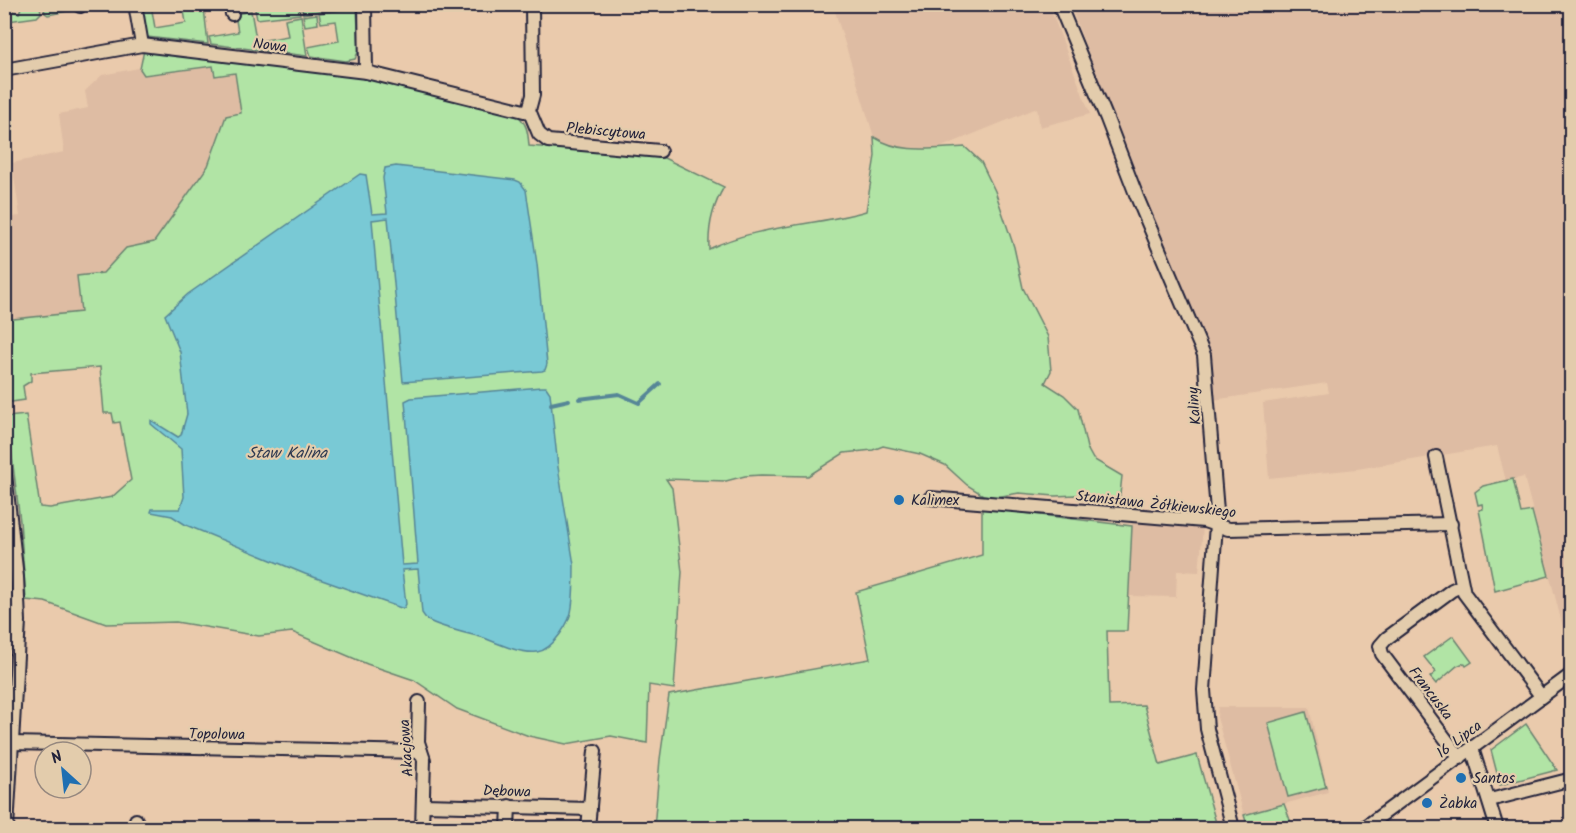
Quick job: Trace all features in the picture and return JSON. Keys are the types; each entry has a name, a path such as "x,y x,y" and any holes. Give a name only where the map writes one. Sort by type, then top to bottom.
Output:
{"street":[{"path":"135,4 142,45"},
{"path":"364,4 366,72"},
{"path":"529,110 532,95 532,4"},
{"name":"Kaliny","path":"1059,4 1204,355 1217,525 1204,690 1207,729 1233,828"},
{"name":"Nowa","path":"4,70 142,45 366,72 524,111 529,110"},
{"name":"Plebiscytowa","path":"529,110 539,134 549,141 660,152"},
{"path":"1436,457 1464,593 1541,696"},
{"path":"4,466 19,604 7,828"},
{"name":"Stanisława Żółkiewskiego","path":"930,498 1203,521 1228,529 1451,524"},
{"name":"Francuska","path":"1460,758 1382,654 1380,646 1387,638 1452,590 1461,586"},
{"name":"16 Lipca","path":"1364,828 1572,674"},
{"name":"Akacjowa","path":"419,702 418,742 424,760 422,828"},
{"name":"Topolowa","path":"12,743 421,752"},
{"path":"1472,748 1497,828"},
{"path":"588,828 595,751"},
{"path":"1490,800 1572,779"},
{"name":"Dębowa","path":"423,804 590,809"},
{"path":"508,828 509,806"}],"shaded area":[{"path":"833,5 1049,5 1090,114 1040,127 1037,108 939,148 904,149 882,143 874,137"},
{"path":"1070,5 1571,5 1571,658 1524,477 1506,481 1497,446 1357,469 1269,478 1263,403 1329,393 1327,383 1213,400 1209,358"},
{"path":"213,66 235,73 241,113 225,116 208,166 154,242 126,248 103,273 81,312 5,320 4,218 20,216 12,163 64,152 59,114 88,108 85,91 102,75 139,68 144,75"},
{"path":"1132,521 1203,527 1199,572 1177,571 1176,597 1129,596"},
{"path":"1218,707 1309,707 1328,792 1244,815 1217,717"}],"green space":[{"path":"75,4 72,10 48,15 43,5"},
{"path":"301,4 356,4 303,14 301,5"},
{"path":"22,5 40,5 41,13 37,17 8,21 6,19 8,10 19,13"},
{"path":"140,5 151,5 155,28 186,23 183,5 204,8 208,44 147,37"},
{"path":"254,5 299,5 300,14 257,19"},
{"path":"357,8 359,50 355,59 346,61 311,56 308,47 339,41 336,21 321,23 319,13"},
{"path":"251,11 258,50 211,44 209,37 238,32 235,14"},
{"path":"317,14 318,24 305,26 303,16"},
{"path":"301,16 307,56 260,50 259,41 288,36 285,19"},
{"path":"144,50 366,77 515,113 526,128 529,146 662,157 724,187 716,202 712,217 709,249 727,241 766,230 866,211 875,156 874,137 885,143 907,148 965,147 981,162 995,191 1014,247 1023,288 1048,337 1051,371 1045,383 1064,395 1078,409 1087,448 1093,459 1122,476 1119,504 1076,495 1019,493 996,497 983,495 967,485 945,465 920,454 883,446 873,450 844,453 808,476 761,475 726,481 666,479 672,488 682,572 674,689 649,685 647,743 611,736 566,744 529,736 457,709 414,680 367,664 292,632 259,636 176,622 106,624 45,602 26,600 20,521 7,417 26,415 40,507 50,508 112,497 131,480 120,422 114,423 112,413 104,413 100,367 31,373 31,381 23,386 25,400 5,403 4,320 81,312 77,276 103,273 126,248 154,242 208,166 226,116 241,113 235,73 215,76 213,66 144,75 140,69"},
{"path":"1513,479 1521,513 1532,511 1549,576 1495,591 1479,510 1483,509 1482,504 1478,505 1475,492 1483,486"},
{"path":"982,508 1132,526 1127,631 1107,631 1109,706 1144,705 1160,765 1197,755 1216,823 1194,828 654,828 669,695 870,659 856,592 982,555"},
{"path":"1453,636 1472,662 1466,666 1464,663 1457,666 1436,684 1430,677 1436,672 1424,657"},
{"path":"1306,712 1326,787 1288,797 1268,723"},
{"path":"1526,724 1557,770 1500,785 1491,750"},
{"path":"1284,804 1293,828 1248,828 1244,815"}],"water":[{"name":"Staw Kalina","path":"396,166 515,180 520,182 526,190 537,264 547,364 545,370 542,371 403,382 388,218 372,220 402,565 418,564 405,401 411,398 541,387 546,387 550,393 558,467 574,565 574,591 571,613 565,627 555,641 537,652 524,652 510,648 427,620 422,613 418,569 402,570 406,604 404,608 401,608 305,574 186,525 172,516 151,512 152,509 180,509 184,497 181,449 151,424 151,420 178,437 181,435 187,414 180,352 165,315 188,294 360,174 366,175 372,214 387,213 383,178 385,168"}],"waterway":[{"path":"579,399 619,394 639,403 660,384"},
{"path":"551,404 569,400"}],"place":[{"name":"Kalimex","path":"899,500"},
{"name":"Santos","path":"1461,778"},
{"name":"Żabka","path":"1427,803"}]}
